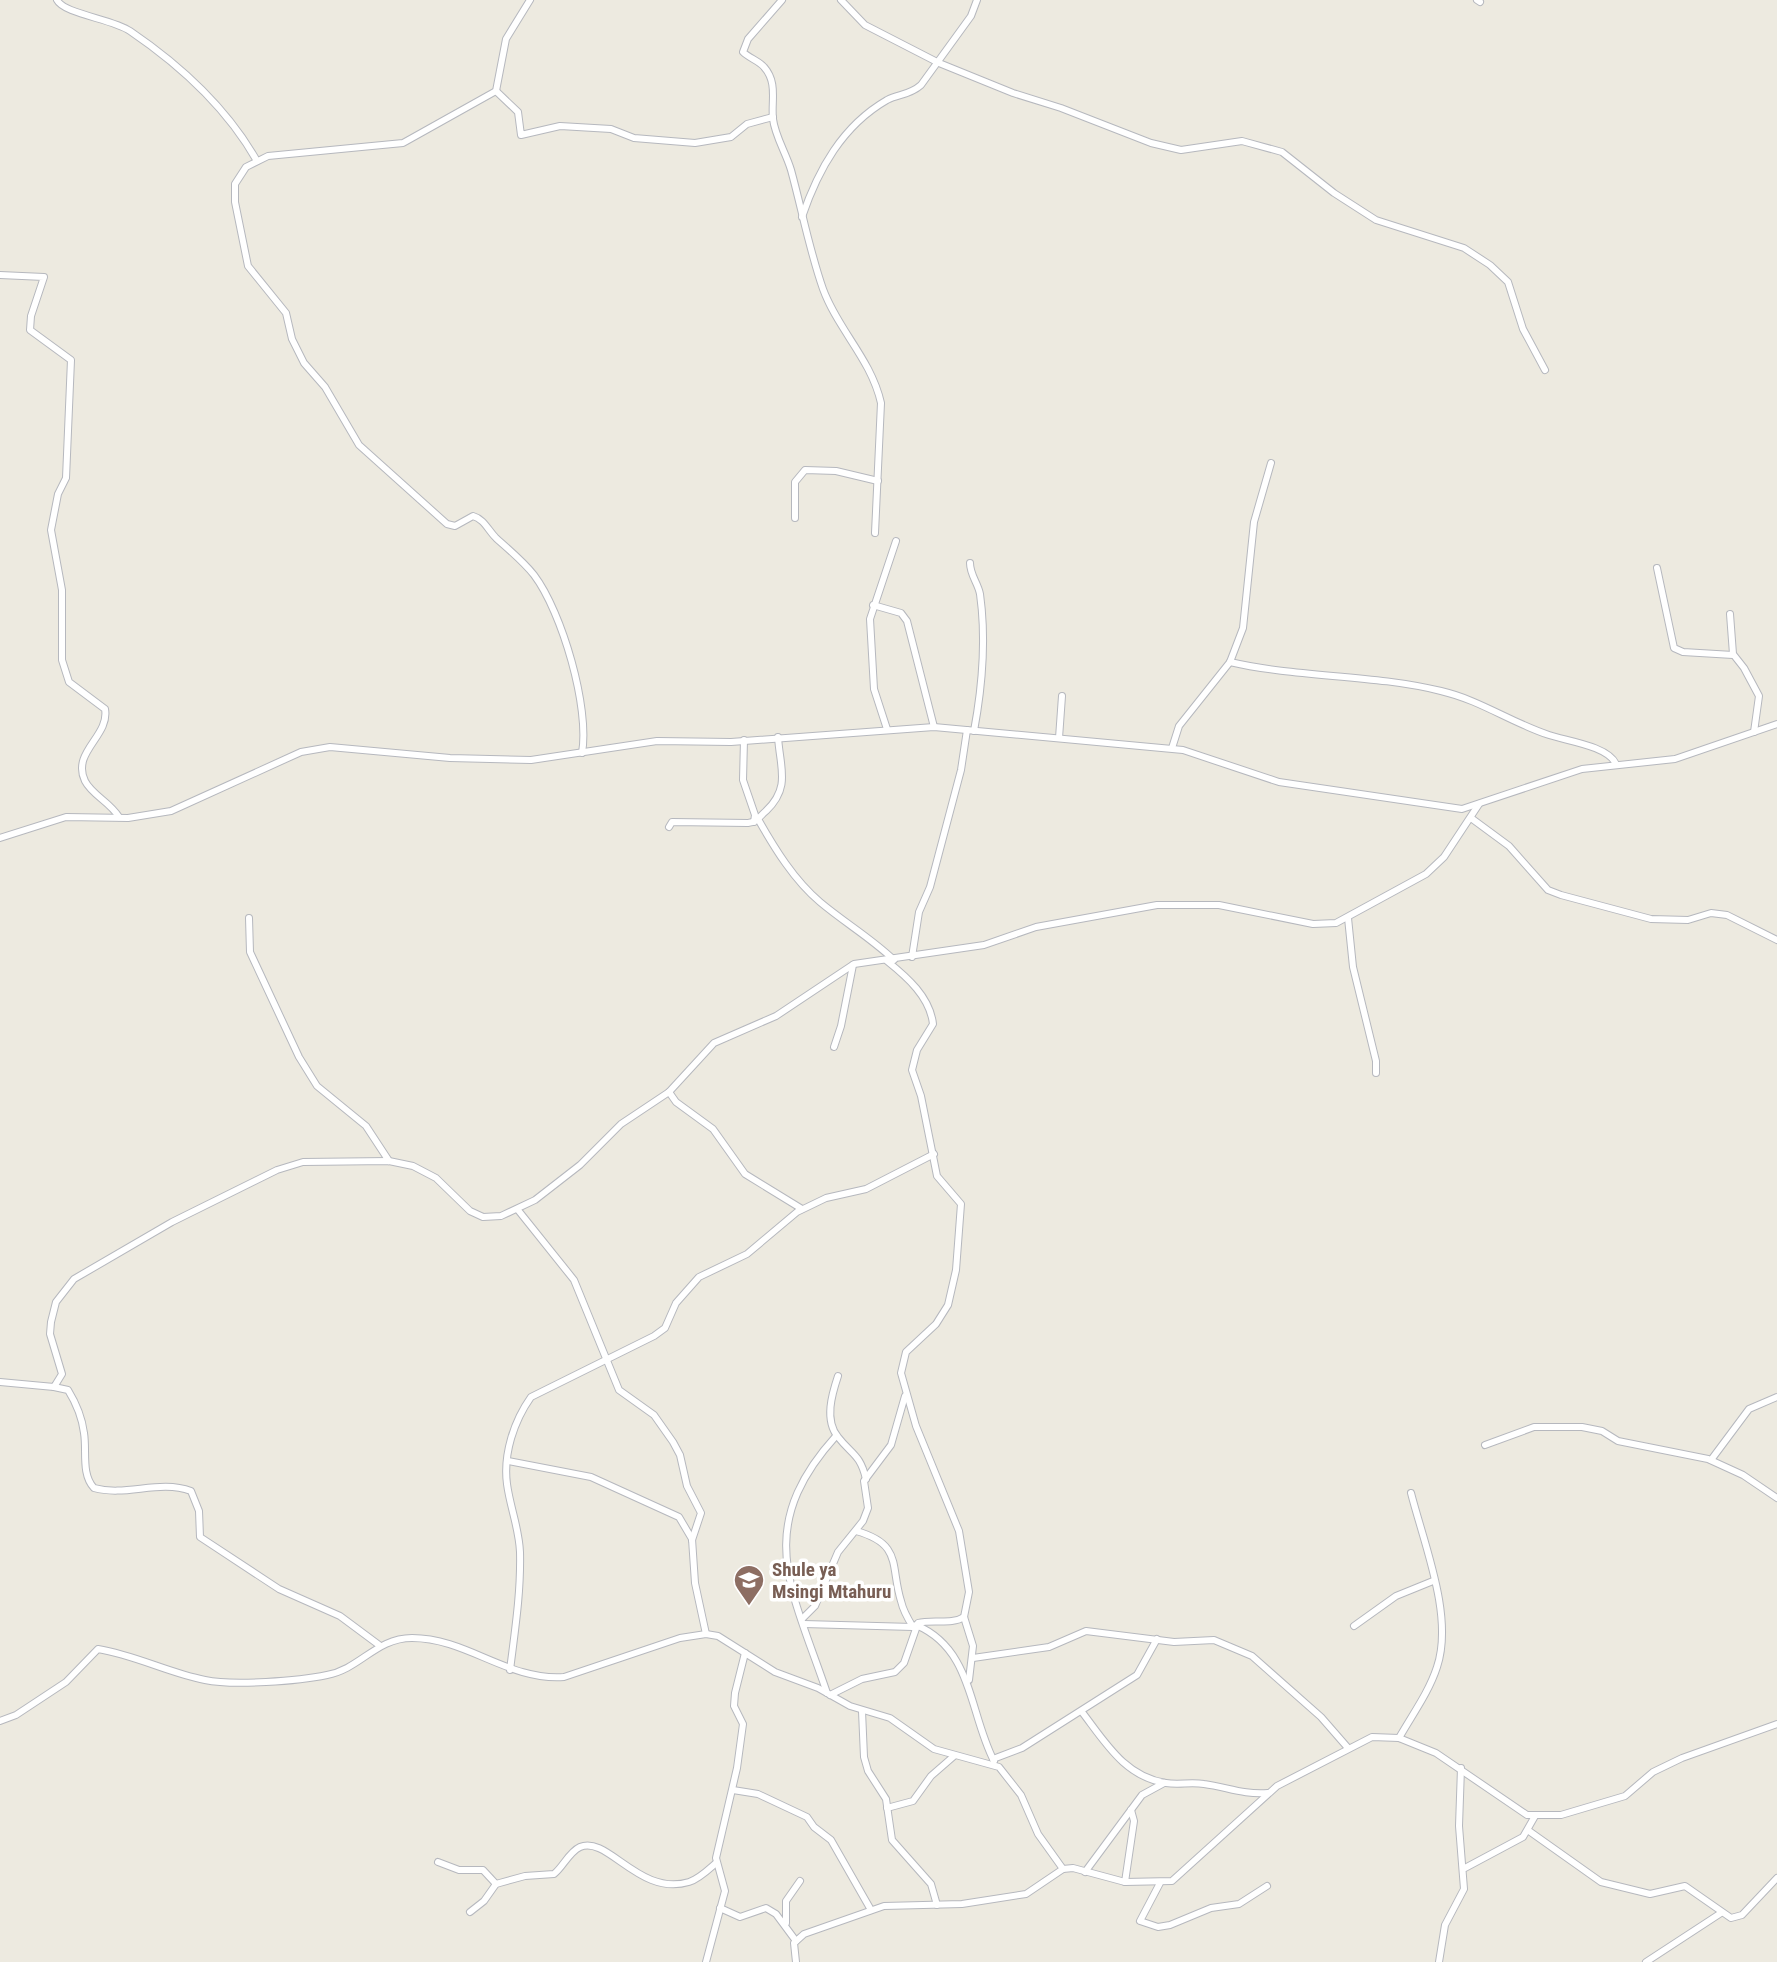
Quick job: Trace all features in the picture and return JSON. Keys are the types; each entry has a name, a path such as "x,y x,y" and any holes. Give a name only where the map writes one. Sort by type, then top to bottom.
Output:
{"street":[{"path":"57,0 64,9 111,20 130,31 194,82 234,125 257,161"},
{"path":"530,0 506,39 496,91 403,143 268,156 246,167 235,184 235,202 248,265 286,313 292,340 304,363 331,395 359,445 447,524 455,526 473,516 480,518 535,576 560,628 580,688 582,753"},
{"path":"782,0 743,47 743,52 765,68 771,79 774,93 773,117 791,170 801,218 827,299 866,360 878,387 881,403 875,533"},
{"path":"841,0 865,25 939,63 1013,93 1171,149 1191,150 1242,141 1282,152 1334,193 1376,220 1464,248 1490,265 1508,282 1523,329 1545,370"},
{"path":"801,218 831,150 883,103 917,89 939,63 952,39 977,8 977,0"},
{"path":"496,91 518,112 522,135 560,126 611,129 634,138 695,143 732,137 747,124 773,117"},
{"path":"0,275 44,277 31,316 30,330 71,360 66,478 58,494 51,530 62,590 60,644 69,682 105,709 103,723 84,756 81,769 88,786 109,803 119,817"},
{"path":"1172,748 1179,726 1230,662 1244,628 1254,522 1271,463"},
{"path":"795,518 795,482 805,470 826,469 878,481"},
{"path":"887,729 872,673 870,619 896,541"},
{"path":"912,957 919,912 930,887 979,708 981,612 979,589 970,563"},
{"path":"1657,568 1674,648 1683,652 1733,655"},
{"path":"873,604 901,613 907,621 934,727"},
{"path":"1730,614 1733,655 1749,676 1759,696 1755,732"},
{"path":"1230,662 1439,690 1483,704 1542,733 1600,751 1610,756 1616,764"},
{"path":"1059,738 1062,696"},
{"path":"0,838 66,817 152,817 315,748 531,760 657,741 744,740 934,727 1172,748 1192,752 1279,782 1452,809 1479,804 1573,771 1684,756 1777,724"},
{"path":"668,827 672,822 756,821 772,805 784,782 778,737"},
{"path":"744,740 741,770 746,796 756,821 779,856 809,892 867,934 894,960"},
{"path":"54,1387 62,1374 51,1334 56,1302 84,1272 172,1222 289,1165 389,1161 425,1170 464,1208 476,1214 501,1216 518,1210 580,1165 621,1124 669,1092 714,1043 776,1016 853,965 984,945 1051,924 1157,905 1219,905 1313,924 1336,923 1426,874 1444,857 1479,804"},
{"path":"1471,818 1509,846 1548,890 1651,919 1688,920 1711,913 1727,915 1777,940"},
{"path":"249,918 250,953 299,1056 317,1086 366,1126 389,1161"},
{"path":"1348,918 1353,967 1376,1060 1376,1073"},
{"path":"886,960 914,984 932,1014 933,1024 916,1049 912,1070 934,1154 937,1176 961,1204 956,1270 943,1317 906,1352 901,1363 906,1395 959,1531 969,1586 964,1616 972,1639 973,1658 969,1680 979,1728 995,1763 1021,1795 1038,1834 1063,1869"},
{"path":"834,1047 853,965"},
{"path":"669,1092 676,1102 713,1129 745,1174 803,1209"},
{"path":"510,1670 520,1593 519,1536 506,1482 516,1423 531,1397 654,1336 664,1328 676,1303 699,1277 747,1254 803,1209 826,1198 866,1189 934,1154"},
{"path":"518,1210 574,1280 586,1316 608,1357 619,1390 654,1415 680,1455 687,1486 701,1513 692,1540 695,1583 706,1634"},
{"path":"838,1376 830,1401 836,1436 857,1454 866,1479"},
{"path":"0,1382 68,1390 77,1408 85,1437 88,1479 94,1488 131,1491 168,1486 191,1491 199,1511 200,1537 279,1589 340,1616 379,1645"},
{"path":"803,1621 815,1606 838,1552 856,1531 868,1508 864,1486 866,1479 891,1446 906,1395"},
{"path":"1711,1460 1749,1409 1777,1397"},
{"path":"1485,1445 1534,1427 1581,1427 1602,1431 1618,1441 1711,1460 1759,1484 1777,1498"},
{"path":"828,1694 803,1621 785,1553 786,1524 807,1471 836,1436"},
{"path":"508,1461 603,1481 679,1517 692,1540"},
{"path":"1399,1738 1430,1684 1444,1642 1442,1611 1411,1493"},
{"path":"828,1694 862,1679 895,1672 904,1663 914,1626 901,1603 892,1553 873,1538 856,1531"},
{"path":"1354,1626 1396,1596 1433,1581"},
{"path":"914,1626 931,1620 958,1620 964,1616"},
{"path":"803,1621 914,1626 932,1632 942,1641 969,1680"},
{"path":"973,1658 1049,1647 1086,1631 1157,1639 1214,1640 1252,1656 1321,1717 1348,1748"},
{"path":"0,1721 16,1715 65,1682 96,1649 125,1654 209,1681 251,1681 343,1672 379,1645 409,1638 430,1639 463,1649 510,1670 539,1676 565,1676 663,1642 706,1634 718,1636 784,1676 862,1711 890,1718 934,1748 954,1756 995,1763 1082,1712 1137,1675 1157,1639"},
{"path":"706,1962 724,1883 716,1863 733,1790 743,1724 734,1706 745,1653"},
{"path":"862,1711 864,1756 868,1771 886,1798 892,1840 931,1884 937,1905"},
{"path":"1082,1712 1139,1776 1164,1783 1206,1784 1238,1794 1269,1792"},
{"path":"796,1962 793,1948 796,1941 817,1928 884,1906 962,1904 1026,1894 1063,1869 1125,1882 1160,1883 1178,1878 1269,1792 1372,1737 1399,1738 1461,1768 1527,1815 1535,1816 1561,1815 1625,1796 1653,1772 1682,1758 1777,1724"},
{"path":"887,1808 913,1801 931,1776 954,1756"},
{"path":"1438,1962 1445,1925 1464,1889 1465,1868 1460,1826 1461,1768"},
{"path":"1085,1872 1142,1795 1164,1783"},
{"path":"733,1790 758,1794 807,1817 814,1827 831,1840 871,1910"},
{"path":"1125,1882 1134,1821 1131,1810"},
{"path":"1465,1868 1516,1841 1529,1831 1535,1816"},
{"path":"1529,1831 1601,1882 1650,1895 1685,1886 1731,1918 1742,1915 1777,1878"},
{"path":"470,1912 484,1901 496,1884 525,1876 554,1874 575,1850 587,1845 600,1846 640,1876 666,1884 692,1882 716,1863"},
{"path":"438,1862 459,1870 483,1870 496,1884"},
{"path":"786,1925 786,1901 800,1881"},
{"path":"1160,1883 1140,1921 1158,1927 1211,1908 1239,1904 1267,1886"},
{"path":"720,1908 740,1917 762,1908 776,1914 796,1941"},
{"path":"1646,1962 1721,1913"}],"place":[{"name":"Shule ya Msingi Mtahuru","path":"749,1607"}]}
